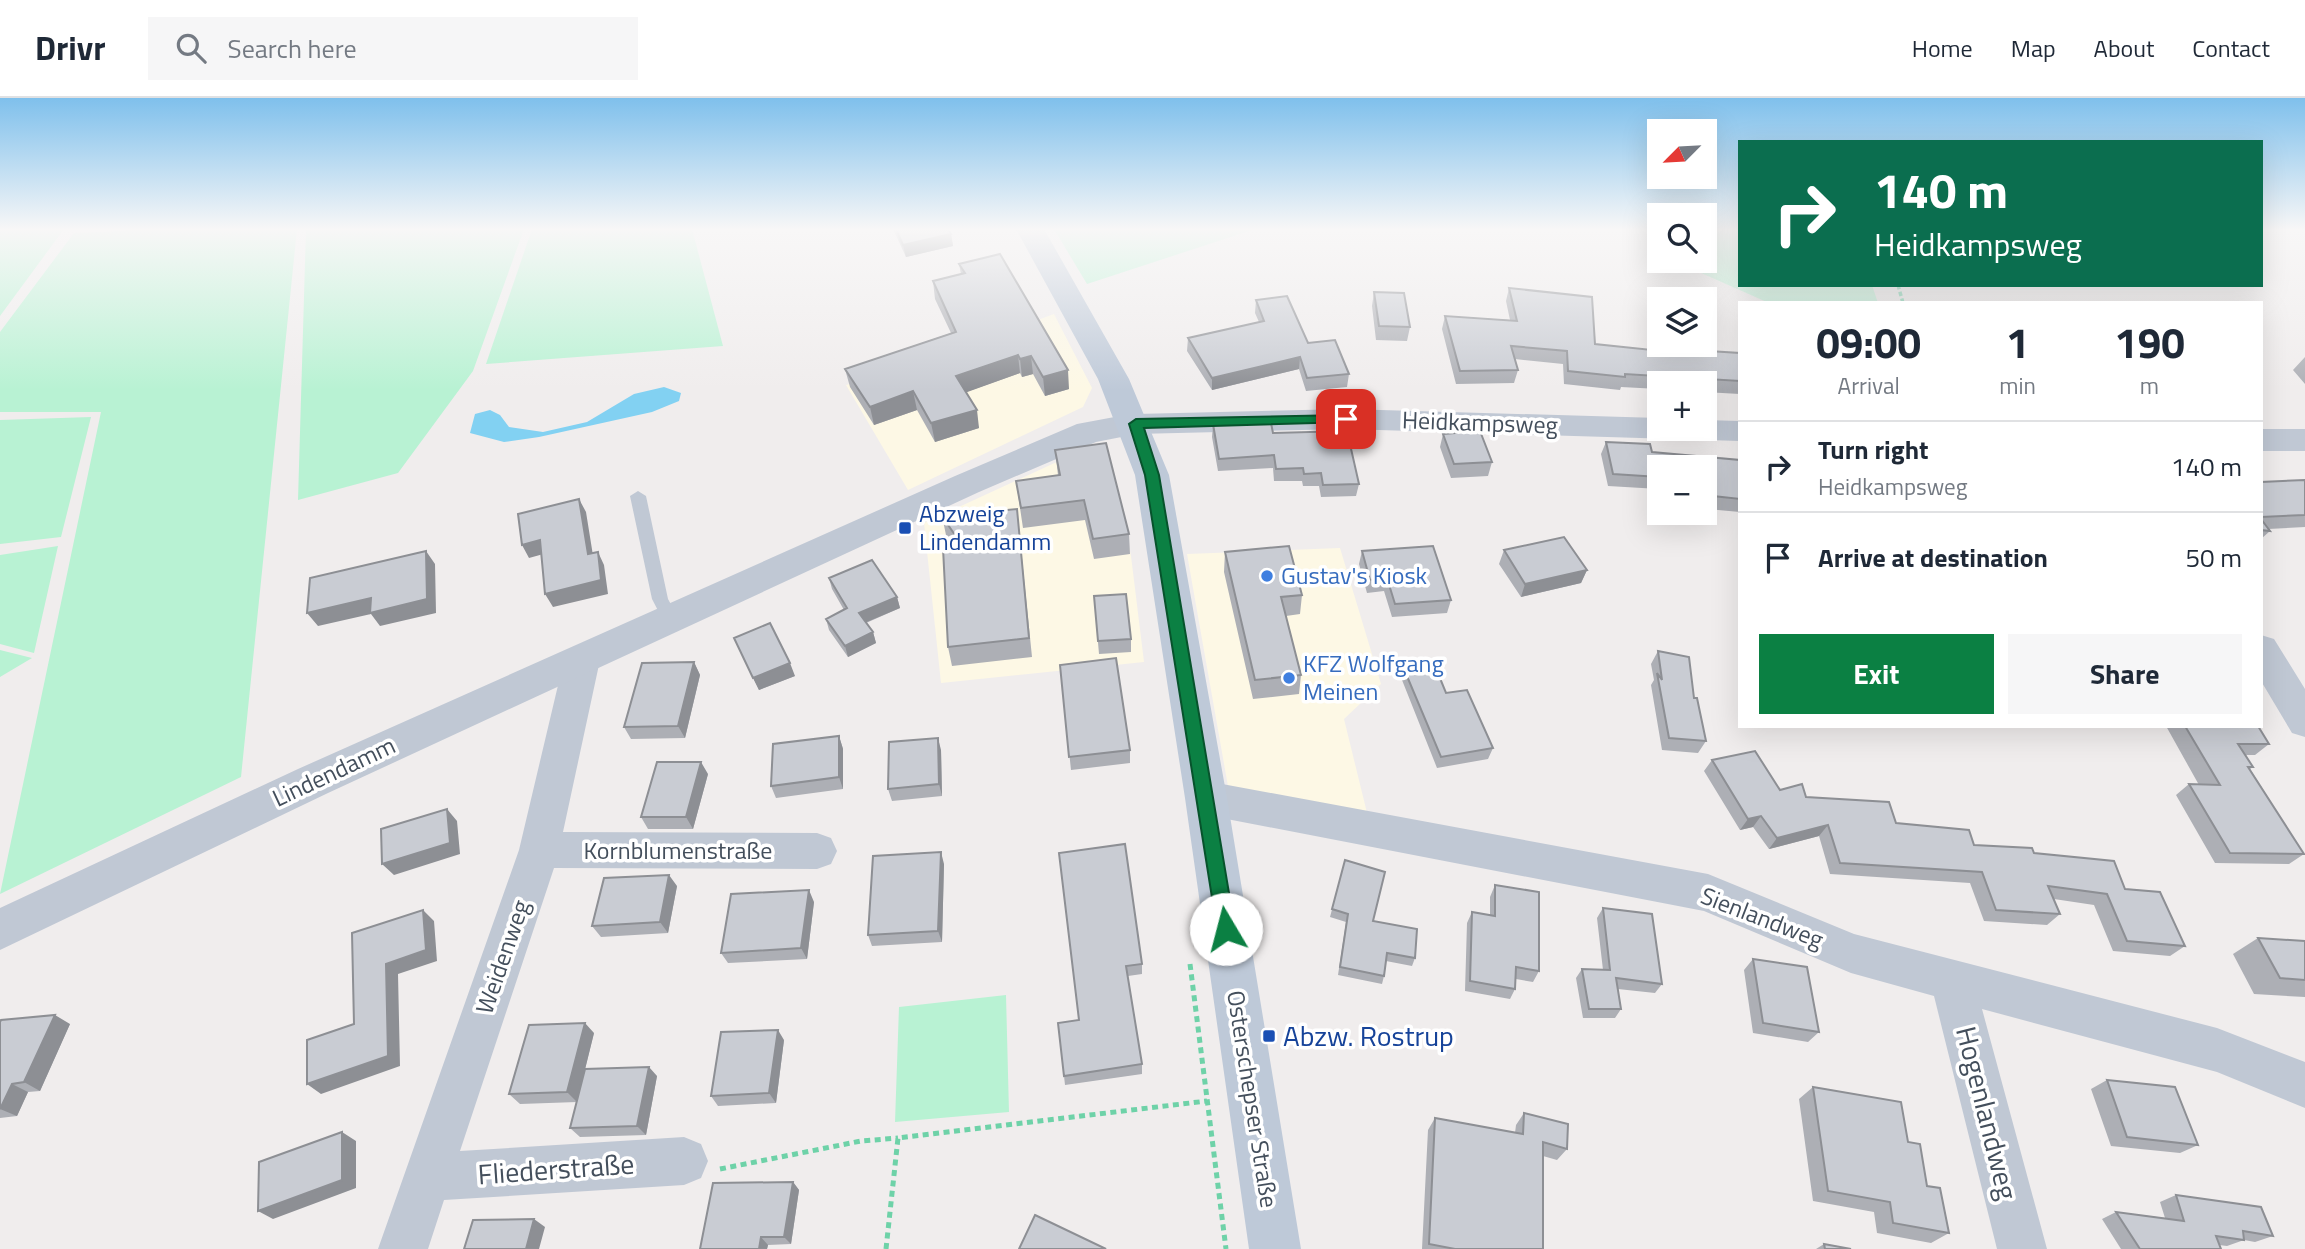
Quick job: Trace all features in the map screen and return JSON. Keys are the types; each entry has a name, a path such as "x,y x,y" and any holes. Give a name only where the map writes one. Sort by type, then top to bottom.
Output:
{"main road":[{"name":"Osterschepser Straße","path":"1059,283 1136,424 1152,475 1206,798 1275,1249"}],"street":[{"name":"Heidkampsweg","path":"1136,424 1346,419 1738,431"},
{"name":"Lindendamm","path":"0,930 200,834 1089,432 1136,424"},
{"path":"2263,440 2305,440"},
{"path":"2263,652 2305,722"},
{"name":"Weidenweg","path":"402,1249 539,850 582,660"},
{"name":"Sienlandweg","path":"1206,798 1708,893 1851,953 2217,1050 2305,1085"},
{"name":"Kornblumenstraße","path":"539,850 817,851"},
{"name":"Hogenlandweg","path":"1952,978 2022,1249"},
{"name":"Fliederstraße","path":"428,1177 684,1161"}],"lane":[{"path":"638,496 660,600 671,619"}],"path":[{"path":"684,1161 722,1170 861,1141 1207,1101"},
{"path":"887,1249 898,1138"}],"shaded area":[{"path":"1054,314 1092,388 1083,407 908,490 846,385 907,368"},
{"path":"1109,452 1131,556 1144,662 941,683 924,523 1072,455"},
{"path":"1340,548 1381,684 1344,719 1369,821 1229,792 1187,554"}],"green space":[{"path":"0,283 24,283 0,316"},
{"path":"37,283 292,283 241,777 0,894 101,412 0,412 0,332"},
{"path":"304,283 505,283 473,371 398,473 298,500"},
{"path":"514,283 706,283 723,346 486,364"},
{"path":"1723,283 1738,283 1738,287 1873,287 1877,301 1764,301"},
{"path":"91,417 61,537 0,544 0,420"},
{"path":"58,546 34,653 0,644 0,555"},
{"path":"0,650 32,658 0,677"},
{"path":"1006,995 1009,1112 895,1122 899,1007"}],"water":[{"path":"664,387 681,393 679,401 652,412 504,442 470,433 475,414 490,410 500,415 509,427 543,432 587,422 634,394"}],"building":[{"path":"934,283 1017,283 1068,370 1043,377 1031,356 1020,359 1018,355 956,376 977,410 931,423 913,391 870,407 845,369 956,332"},
{"path":"1509,288 1592,297 1595,344 1647,350 1647,357 1717,357 1717,352 1738,353 1738,381 1717,380 1717,371 1647,371 1647,375 1625,374 1625,377 1568,371 1567,351 1511,346 1518,370 1460,371 1445,316 1517,321"},
{"path":"1374,292 1404,293 1410,327 1379,326"},
{"path":"1287,296 1308,343 1335,340 1349,374 1307,378 1300,357 1212,378 1188,338 1264,321 1256,300"},
{"path":"1271,423 1273,433 1347,431 1359,484 1323,485 1321,473 1304,474 1303,468 1276,469 1274,455 1219,459 1213,424"},
{"path":"1480,431 1492,462 1454,464 1443,434"},
{"path":"1606,442 1650,444 1652,452 1685,455 1647,455 1647,476 1613,474"},
{"path":"1106,443 1129,534 1093,539 1084,500 1021,508 1016,481 1060,475 1055,450"},
{"path":"1717,458 1738,460 1738,499 1717,496"},
{"path":"2305,480 2305,515 2263,517 2263,482"},
{"path":"579,499 588,554 598,552 601,580 545,594 540,540 522,545 518,514"},
{"path":"1017,509 1029,638 948,647 943,548 957,538 942,516"},
{"path":"1564,537 1587,570 1525,584 1504,550"},
{"path":"1289,546 1302,595 1281,597 1301,675 1255,680 1225,552"},
{"path":"1433,546 1451,600 1395,604 1387,578 1370,580 1362,551"},
{"path":"426,551 427,599 370,613 371,598 307,613 310,578"},
{"path":"872,560 897,597 859,613 873,632 845,646 826,619 847,608 829,578"},
{"path":"1126,594 1131,639 1098,641 1094,596"},
{"path":"770,623 790,663 753,678 734,638"},
{"path":"1658,651 1689,657 1694,698 1697,698 1706,741 1669,738 1657,673 1662,680"},
{"path":"1116,658 1130,750 1069,757 1060,665"},
{"path":"694,662 678,726 624,727 642,663"},
{"path":"1435,666 1446,693 1467,690 1493,748 1441,757 1404,669"},
{"path":"2186,728 2259,728 2269,744 2238,744 2253,767 2248,767 2304,854 2230,853 2189,784 2220,785"},
{"path":"839,736 839,777 771,786 773,744"},
{"path":"938,738 939,784 888,789 889,742"},
{"path":"1755,751 1780,790 1802,784 1806,797 1889,802 1896,823 1969,830 1974,845 2032,848 2034,853 2114,861 2125,889 2160,892 2185,946 2127,941 2107,894 2048,886 2060,914 1996,910 1982,872 1840,863 1828,825 1777,838 1761,816 1748,819 1712,760"},
{"path":"657,762 701,762 686,817 641,817"},
{"path":"447,809 450,843 382,864 381,829"},
{"path":"1125,844 1142,964 1126,966 1142,1064 1064,1076 1058,1023 1079,1020 1059,853"},
{"path":"941,852 938,931 868,935 873,856"},
{"path":"1345,860 1385,872 1373,921 1417,929 1415,958 1387,953 1384,976 1340,967 1348,914 1332,909"},
{"path":"669,875 660,922 592,926 604,878"},
{"path":"1495,885 1539,892 1539,971 1516,967 1515,989 1470,981 1472,912 1495,916"},
{"path":"809,890 801,948 721,953 731,894"},
{"path":"1603,908 1652,914 1662,984 1616,978 1621,1009 1589,1009 1582,969 1610,970"},
{"path":"423,910 426,950 386,964 388,1056 307,1084 307,1040 354,1024 352,933"},
{"path":"2258,938 2305,941 2305,980 2280,978"},
{"path":"1753,959 1807,967 1819,1032 1763,1023"},
{"path":"55,1015 24,1082 12,1084 0,1109 1,1020"},
{"path":"585,1023 567,1092 509,1094 529,1025"},
{"path":"778,1030 769,1093 711,1096 721,1032"},
{"path":"649,1067 637,1126 570,1128 585,1069"},
{"path":"2107,1080 2175,1087 2198,1145 2127,1137"},
{"path":"1813,1087 1901,1102 1908,1142 1920,1144 1927,1186 1940,1188 1949,1233 1893,1223 1890,1202 1828,1191"},
{"path":"1524,1113 1568,1124 1567,1149 1543,1142 1543,1249 1455,1249 1429,1244 1435,1118 1523,1134"},
{"path":"342,1132 342,1180 258,1211 259,1162"},
{"path":"793,1182 784,1237 761,1237 759,1249 700,1249 713,1183"},
{"path":"2176,1195 2261,1207 2273,1236 2243,1231 2244,1240 2216,1236 2221,1249 2140,1249 2116,1212 2184,1221"},
{"path":"1035,1215 1106,1249 1019,1249"},
{"path":"534,1219 526,1249 464,1249 473,1220"},
{"path":"1824,1244 1851,1249 1825,1249"}],"place":[{"name":"Abzweig Lindendamm","path":"905,528"},
{"name":"Gustav's Kiosk","path":"1267,576"},
{"name":"KFZ Wolfgang Meinen","path":"1289,678"},
{"name":"Abzw. Rostrup","path":"1269,1036"}],"route":[{"path":"1226,929 1152,475 1136,424 1346,419"}]}
